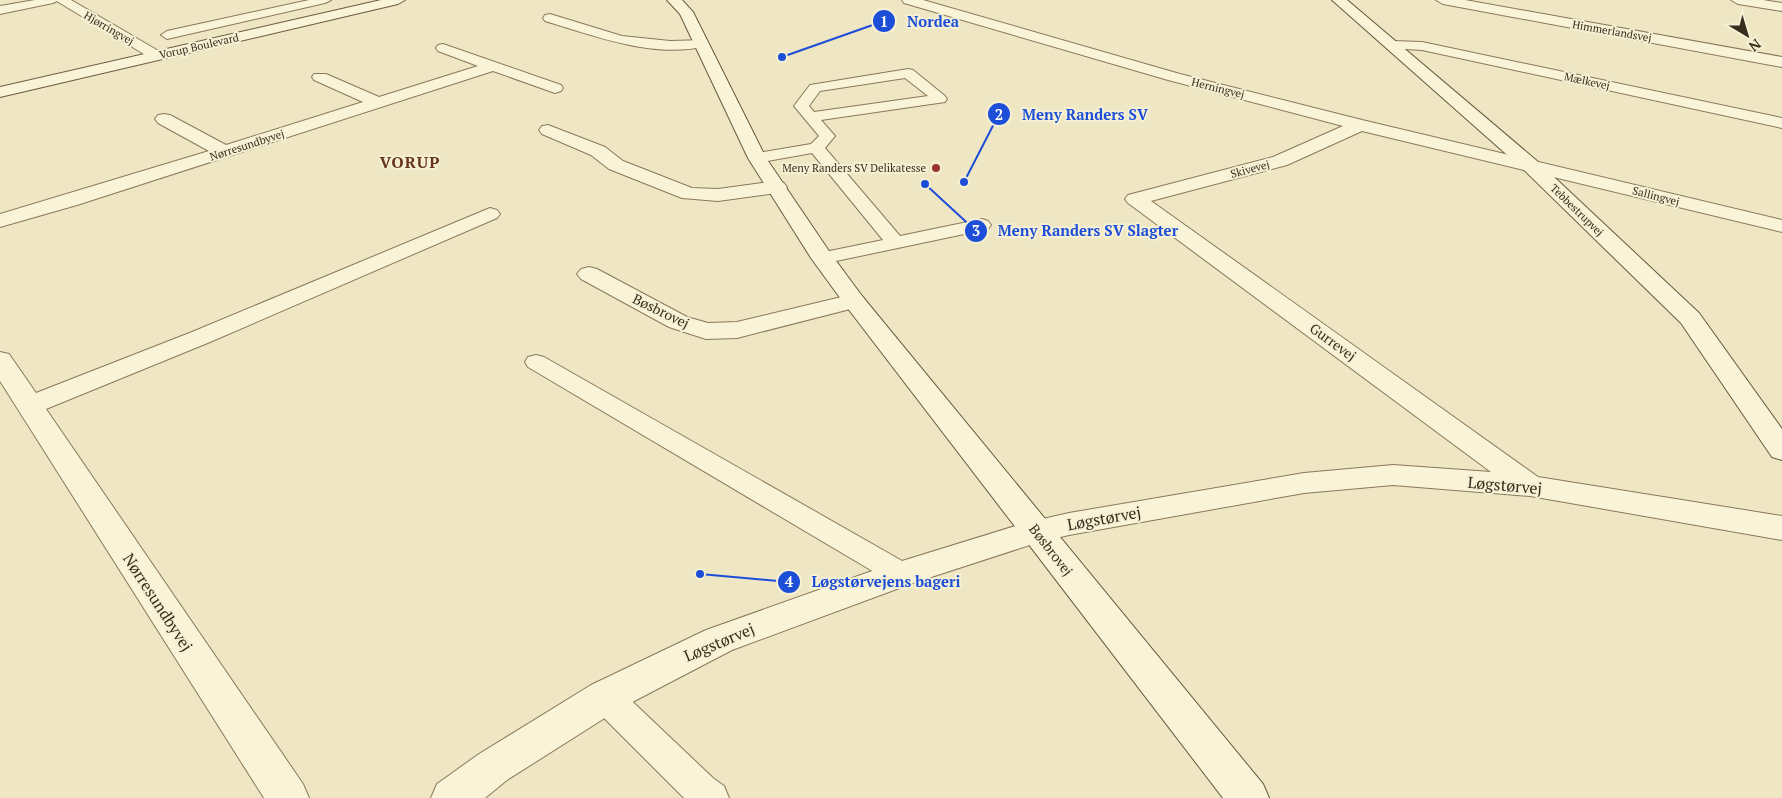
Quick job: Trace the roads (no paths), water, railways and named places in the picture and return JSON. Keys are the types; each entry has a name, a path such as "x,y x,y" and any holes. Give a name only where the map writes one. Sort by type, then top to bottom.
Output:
{"street":[{"name":"Hjørringvej","path":"62,0 156,56"},
{"name":"Vorup Boulevard","path":"0,92 398,0"},
{"name":"Bøsbrovej","path":"674,0 686,12 757,158 822,258 854,301 1248,798"},
{"name":"Herningvej","path":"909,0 1174,77 1360,125 1530,165"},
{"name":"Tebbestrupvej","path":"1339,0 1530,165 1690,318 1775,431 1782,450"},
{"name":"Himmerlandsvej","path":"1442,0 1782,62"},
{"path":"1738,0 1782,8"},
{"path":"550,18 621,40 670,45 701,44"},
{"name":"Mælkevej","path":"1392,45 1422,46 1782,123"},
{"path":"443,48 555,88"},
{"name":"Nørresundbyvej","path":"0,220 70,201 494,66"},
{"path":"320,77 379,102"},
{"path":"164,119 225,152"},
{"name":"Skivevej","path":"1135,200 1280,161 1360,125"},
{"path":"548,130 598,150 616,165 689,194 718,195 777,187"},
{"name":"Sallingvej","path":"1530,165 1782,226"},
{"name":"Gurrevej","path":"1135,200 1530,486"},
{"path":"29,406 201,337 490,214"},
{"name":"Bøsbrovej","path":"589,274 678,322 706,331 737,330 854,301"},
{"name":"Nørresundbyvej","path":"0,360 288,798"},
{"name":"Løgstørvej","path":"452,798 493,767 605,697 719,640 901,574 1036,531 1304,483 1393,475 1530,486 1782,528"}],"lane":[{"path":"0,10 54,0"},
{"path":"168,35 325,0"},
{"path":"288,8 313,20"},
{"path":"757,158 816,148 828,136 801,106 815,88 908,73 940,99 811,117"},
{"path":"816,148 896,243"},
{"path":"822,258 982,225"},
{"path":"536,362 901,574"},
{"path":"605,697 700,790 711,798"}],"place":[{"name":"Nordea","path":"782,57"},
{"name":"Meny Randers SV Delikatesse","path":"936,168"},
{"name":"Meny Randers SV","path":"964,182"},
{"name":"Meny Randers SV Slagter","path":"925,184"},
{"name":"Løgstørvejens bageri","path":"700,574"}],"district":[{"name":"VORUP","path":"410,162"}]}
